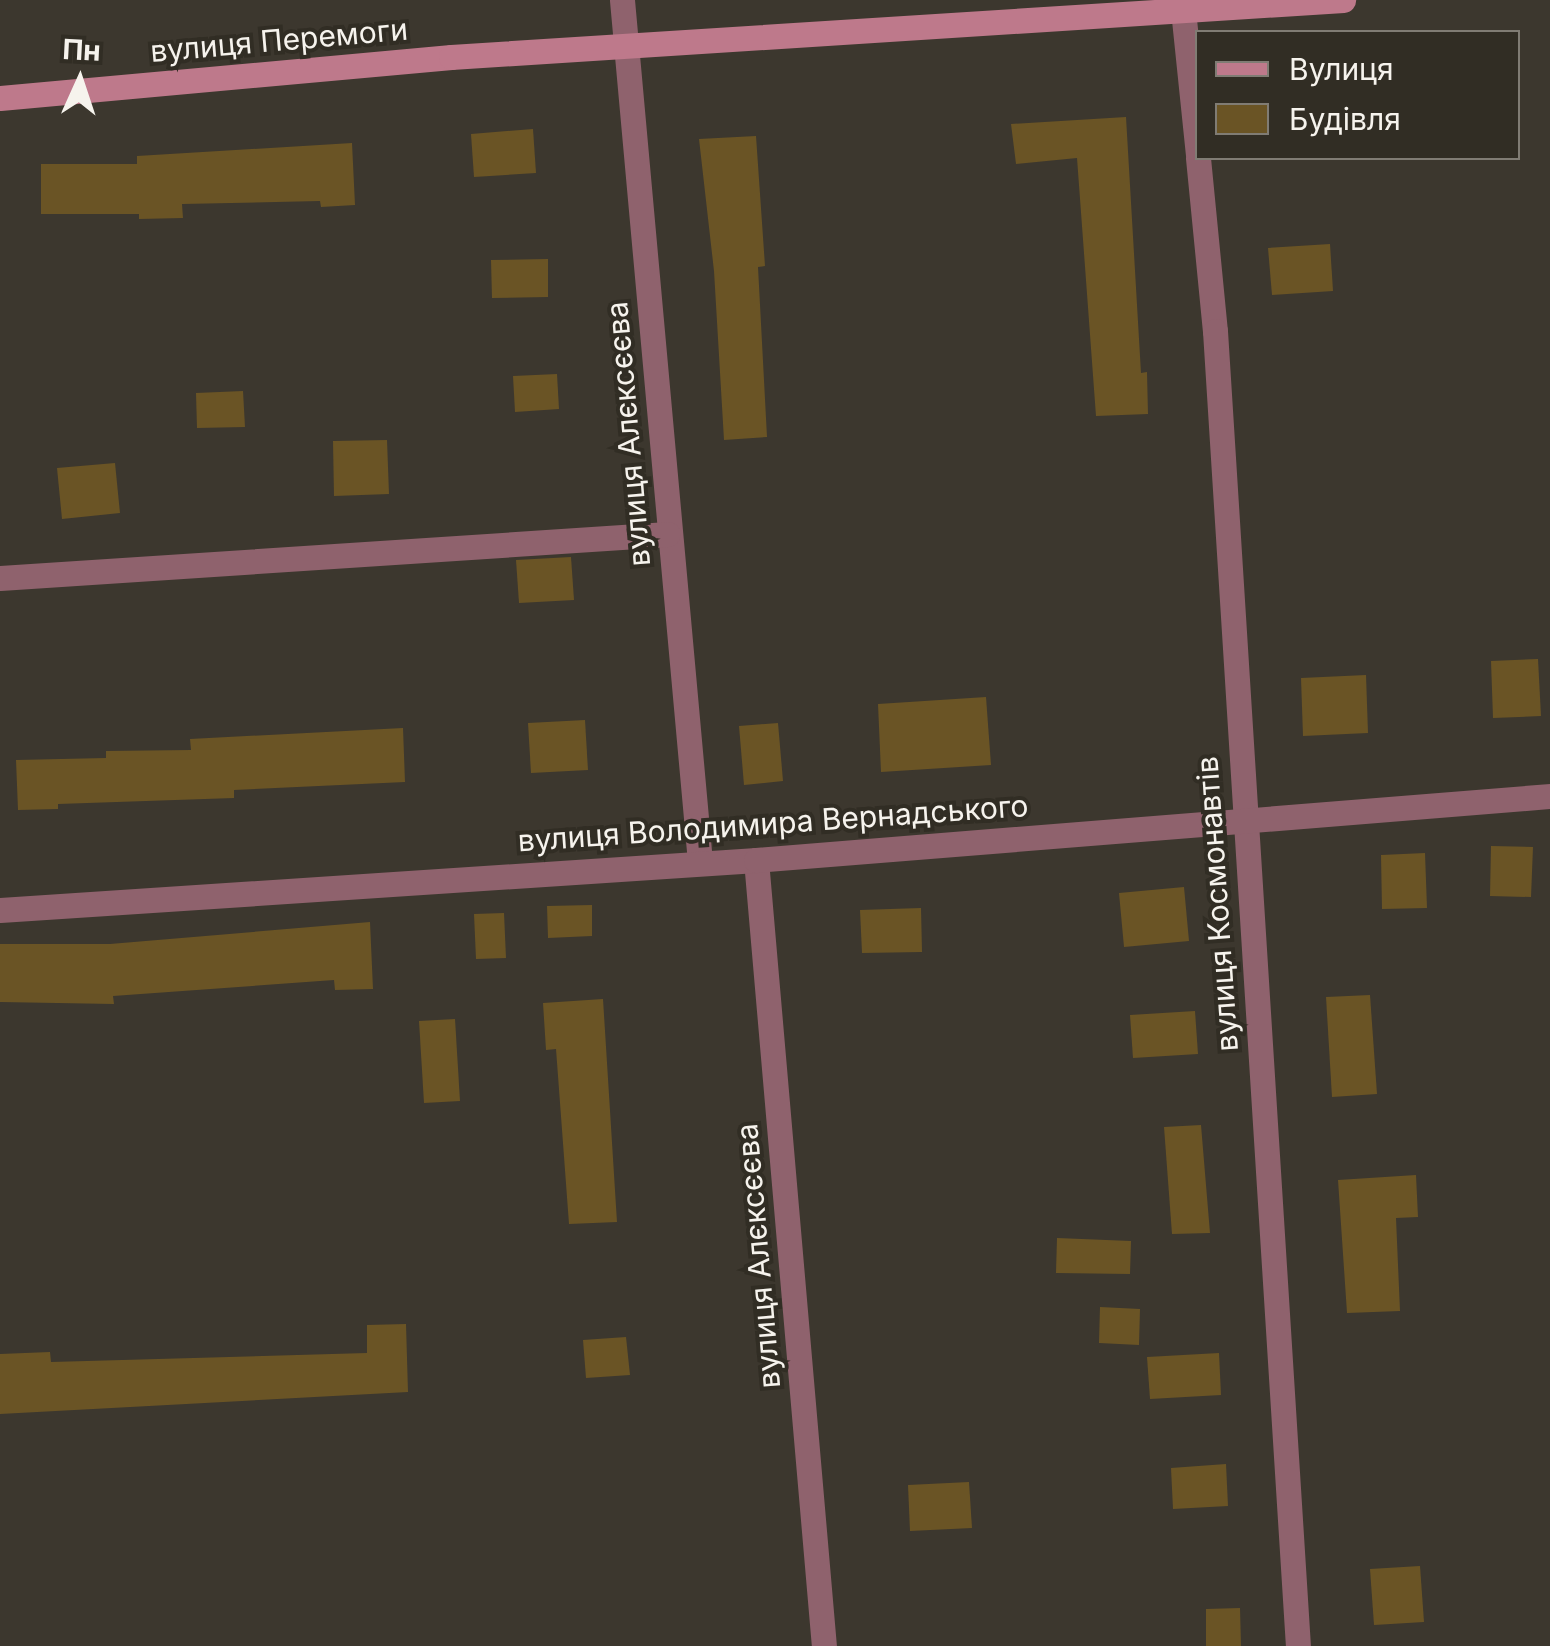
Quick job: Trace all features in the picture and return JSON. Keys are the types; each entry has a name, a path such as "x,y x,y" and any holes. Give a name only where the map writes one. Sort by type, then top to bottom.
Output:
{"main road":[{"name":"вулиця Перемоги","path":"0,98 451,57 628,48 1183,6 1343,0"}],"street":[{"name":"вулиця Алєксєєва","path":"622,0 700,862"},
{"name":"вулиця Космонавтів","path":"1183,6 1195,126"},
{"name":"вулиця Космонавтів","path":"1198,160 1215,331 1298,1646"},
{"path":"0,578 668,534"},
{"name":"вулиця Володимира Вернадського","path":"0,910 756,860 1550,796"},
{"name":"вулиця Алєксєєва","path":"756,860 824,1646"}],"building":[{"path":"1126,117 1141,373 1147,372 1148,414 1096,416 1077,158 1016,164 1011,124"},
{"path":"533,129 536,173 474,177 471,134"},
{"path":"756,136 765,266 758,267 767,437 724,440 714,271 699,139"},
{"path":"352,143 355,205 321,207 320,201 182,204 183,218 41,214 41,164 137,164 137,156"},
{"path":"1330,244 1333,291 1272,295 1268,248"},
{"path":"548,259 548,297 492,298 491,260"},
{"path":"557,374 559,409 515,412 513,376"},
{"path":"243,391 245,427 197,428 196,393"},
{"path":"387,440 389,494 334,496 333,441"},
{"path":"115,463 120,513 62,519 57,468"},
{"path":"571,557 574,600 519,603 516,560"},
{"path":"1538,659 1541,716 1493,718 1491,661"},
{"path":"1366,675 1368,733 1303,736 1301,678"},
{"path":"986,697 991,765 881,772 878,704"},
{"path":"585,720 588,770 531,773 528,723"},
{"path":"778,723 783,781 744,785 739,726"},
{"path":"403,728 405,782 234,790 234,798 58,804 58,809 18,810 16,760 106,758 106,751 191,750 190,739"},
{"path":"1491,846 1533,847 1531,897 1490,896"},
{"path":"1425,853 1427,908 1382,909 1381,855"},
{"path":"1184,887 1189,941 1124,947 1119,893"},
{"path":"592,905 592,936 548,938 547,906"},
{"path":"921,908 922,952 862,953 860,910"},
{"path":"504,913 506,958 476,959 474,914"},
{"path":"370,922 373,989 335,990 334,980 113,996 114,1004 0,1002 0,944 110,944"},
{"path":"1370,995 1377,1094 1332,1097 1326,997"},
{"path":"603,999 617,1222 569,1224 556,1049 546,1050 543,1003"},
{"path":"1195,1011 1198,1054 1133,1058 1130,1015"},
{"path":"455,1019 460,1101 424,1103 419,1021"},
{"path":"1201,1125 1210,1233 1172,1234 1164,1127"},
{"path":"1416,1175 1418,1217 1396,1218 1400,1311 1347,1313 1338,1180"},
{"path":"1057,1238 1131,1241 1130,1274 1056,1273"},
{"path":"1100,1307 1140,1309 1139,1345 1099,1343"},
{"path":"406,1324 408,1392 0,1414 0,1354 50,1352 51,1362 367,1353 367,1325"},
{"path":"626,1337 630,1375 586,1378 583,1340"},
{"path":"1219,1353 1221,1395 1150,1399 1147,1357"},
{"path":"1226,1464 1228,1506 1173,1509 1171,1468"},
{"path":"969,1482 972,1528 910,1531 908,1485"},
{"path":"1420,1566 1424,1622 1374,1625 1370,1569"},
{"path":"1240,1608 1241,1646 1206,1646 1206,1609"}]}
